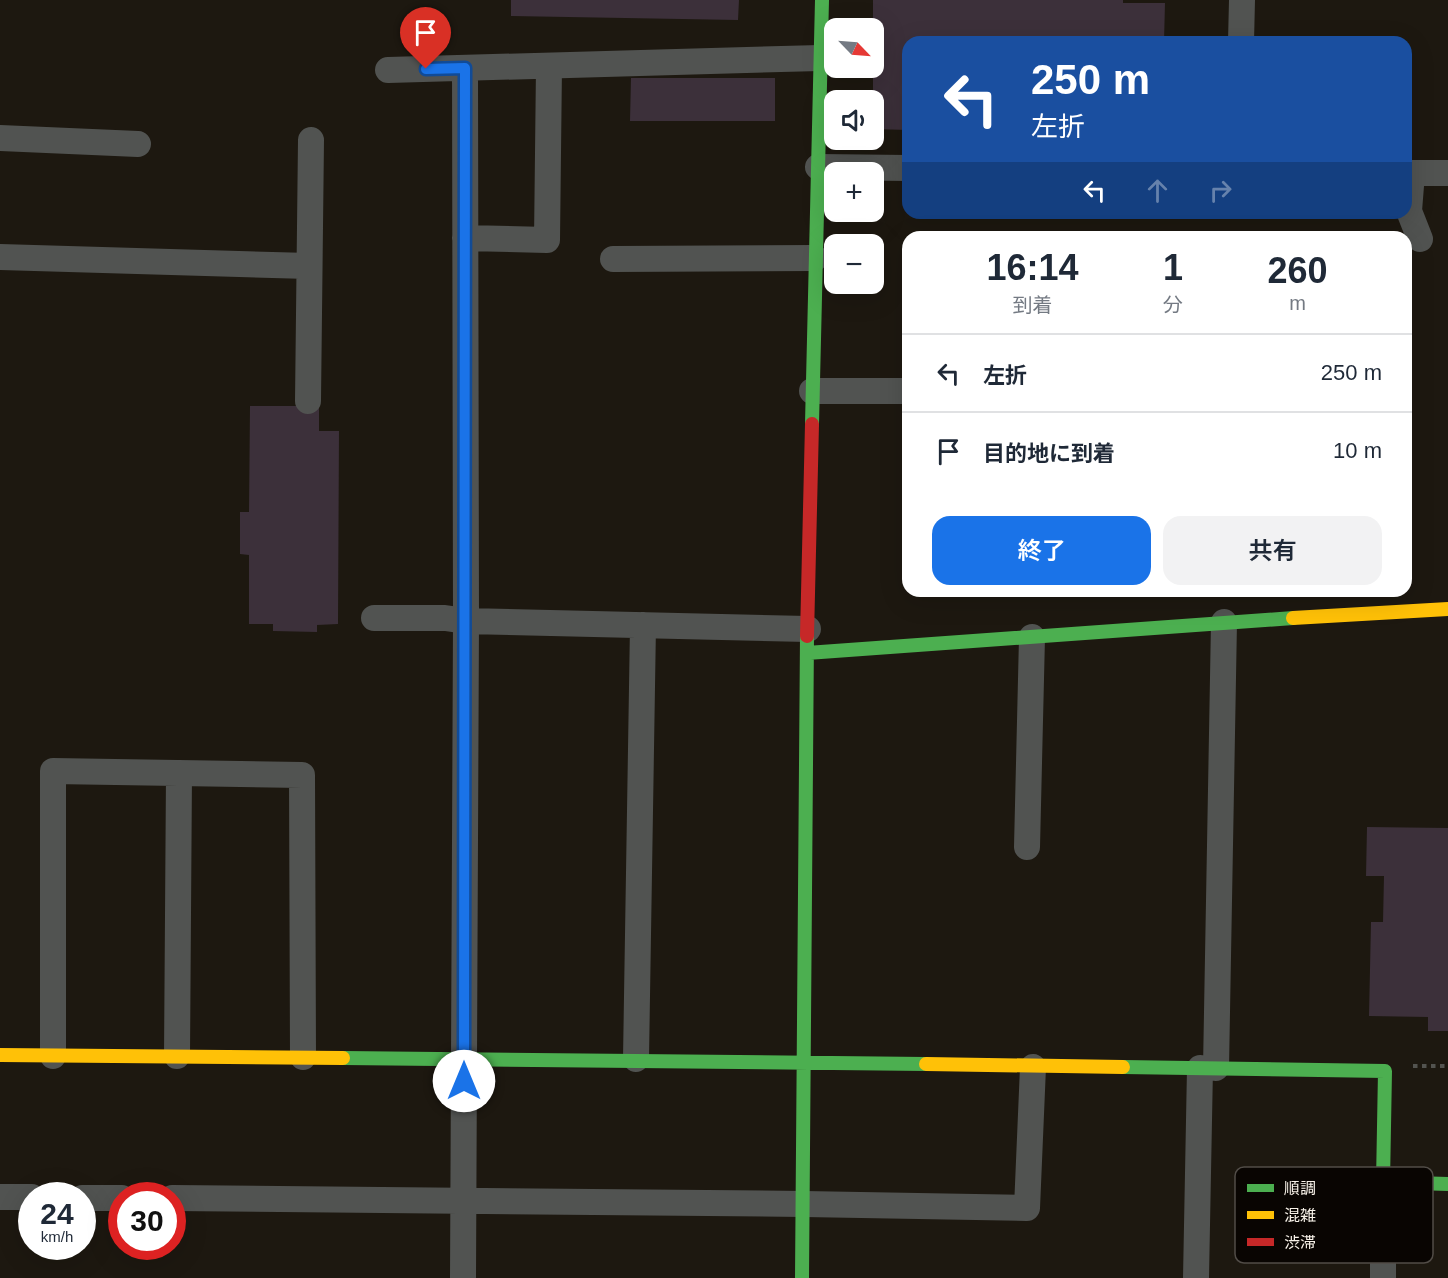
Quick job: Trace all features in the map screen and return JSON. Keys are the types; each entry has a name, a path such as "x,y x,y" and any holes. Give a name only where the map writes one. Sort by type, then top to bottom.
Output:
{"street":[{"path":"802,1278 808,641 822,0"},
{"path":"1241,36 1242,0"},
{"path":"388,70 820,58"},
{"path":"465,238 548,240 549,66"},
{"path":"463,1278 466,621 465,68"},
{"path":"0,138 138,144"},
{"path":"308,401 311,140"},
{"path":"818,167 902,168"},
{"path":"1412,173 1448,173"},
{"path":"1412,219 1420,239"},
{"path":"0,256 309,266"},
{"path":"613,259 815,258"},
{"path":"812,391 902,392"},
{"path":"374,618 445,618 466,621 643,625 808,641 1032,637 1224,622 1448,609"},
{"path":"1196,1278 1208,1068 1224,622"},
{"path":"636,1059 643,625"},
{"path":"1027,847 1032,637"},
{"path":"53,1056 53,771 302,775 303,1057"},
{"path":"177,1056 179,773"},
{"path":"0,1055 636,1059 1385,1071 1383,1167"},
{"path":"186,1198 1027,1208 1033,1067"},
{"path":"1433,1184 1448,1184"},
{"path":"0,1197 18,1197"}],"building":[{"path":"511,0 739,0 738,20 511,16"},
{"path":"873,0 1123,0 1123,3 1165,3 1164,36 902,36 902,130 884,129 884,90 873,90 873,78 884,78 884,18 873,18"},
{"path":"631,78 775,78 775,121 630,121"},
{"path":"250,406 319,406 319,431 339,431 338,624 317,625 317,632 273,631 273,624 249,624 249,555 240,554 240,512 249,512"},
{"path":"1367,827 1448,828 1448,1031 1428,1031 1428,1017 1369,1016 1371,922 1383,922 1384,876 1366,876"}],"traffic: fast":[{"path":"812,424 822,0"},
{"path":"807,653 1293,618"},
{"path":"802,1278 807,636"},
{"path":"343,1058 926,1064"},
{"path":"1123,1067 1385,1071 1383,1167"},
{"path":"1433,1184 1448,1184"}],"traffic: slow":[{"path":"1293,618 1448,609"},
{"path":"0,1055 343,1058"},
{"path":"926,1064 1123,1067"}],"traffic: jam":[{"path":"807,636 812,424"}],"route":[{"path":"426,69 465,68 464,1081"}]}
